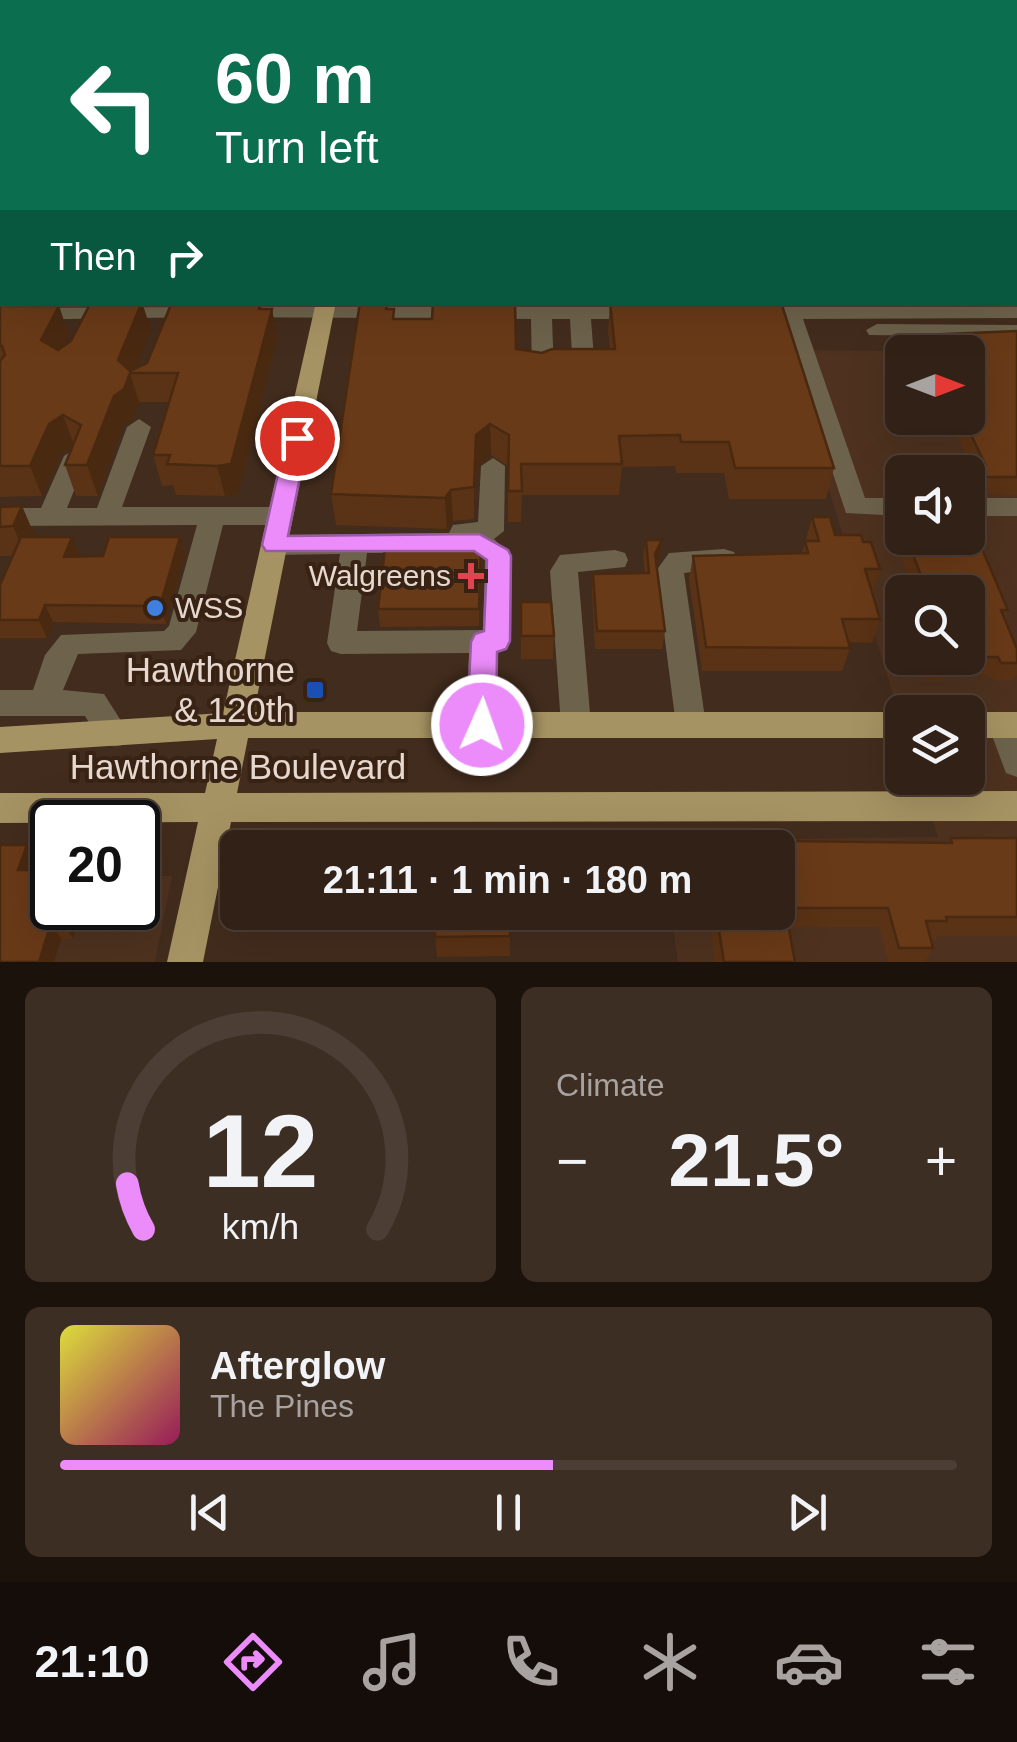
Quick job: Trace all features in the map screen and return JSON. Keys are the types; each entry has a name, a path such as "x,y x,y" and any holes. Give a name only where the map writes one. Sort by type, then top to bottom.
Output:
{"main road":[{"path":"185,962 325,308"},
{"name":"Hawthorne Boulevard","path":"0,740 236,725 885,725"},
{"name":"Hawthorne Boulevard","path":"0,808 1017,806"}],"street":[{"path":"0,335 7,314 94,314 169,322 325,308 662,313"},
{"path":"793,321 1017,312"},
{"path":"541,313 543,373"},
{"path":"580,313 584,372"},
{"path":"733,313 793,321 1017,332"},
{"path":"81,337 94,314"},
{"path":"793,321 854,507 885,507"},
{"path":"106,517 139,427"},
{"path":"50,517 76,456"},
{"path":"277,530 491,532 493,466"},
{"path":"985,507 1017,507"},
{"path":"0,517 212,517 355,543 467,542 489,546 499,556 497,641 341,643 355,543"},
{"path":"44,703 60,655 71,643 171,642 182,632 212,517"},
{"path":"691,725 670,571 678,560 753,558"},
{"path":"576,725 564,571 570,562 614,560"},
{"path":"482,725 484,642"},
{"path":"0,704 93,703 114,734"},
{"path":"1010,725 1017,763"}],"shaded area":[{"path":"785,350 885,351 885,435 985,435 985,352 1017,352 1017,962 678,962 673,930 795,930 795,839 938,837 925,795 985,795 985,695 893,695 887,675 985,675 985,575 885,575 885,669"},
{"path":"160,876 172,876 155,962 0,962 31,930 160,930"}],"building":[{"path":"89,305 141,305 118,360 130,371 147,363 171,305 260,305 259,309 272,309 231,464 167,464 170,455 153,455 178,373 130,373 124,389 114,396 87,465 65,465 81,425 63,415 49,424 30,466 0,466 0,361 5,355 0,346 0,306 59,306 41,340 58,350 71,341"},
{"path":"360,305 387,305 386,309 394,309 393,319 432,319 433,305 515,305 516,349 542,353 552,349 615,349 610,305 782,305 834,468 735,468 729,442 681,442 680,435 619,436 622,464 521,464 522,491 508,491 509,435 490,424 476,435 474,487 451,490 445,498 331,494"},
{"path":"1017,331 1017,477 986,477 985,455 981,455 971,435 985,435 985,335 924,335"},
{"path":"22,506 13,526 0,527 0,507"},
{"path":"812,517 830,517 835,535 861,535 863,542 871,542 880,569 865,569 880,619 842,619 850,648 706,647 693,556 808,553 805,541 819,541"},
{"path":"21,537 72,537 64,557 103,556 109,537 180,537 160,606 45,605 39,620 0,620 0,585"},
{"name":"Walgreens","path":"472,538 481,544 479,609 378,609 386,539"},
{"path":"646,540 662,540 655,554 665,631 597,631 593,574 649,573"},
{"path":"913,555 985,555 1008,610 1001,610 1017,649 1017,663 985,657 985,575 921,575"},
{"path":"521,602 551,602 554,636 521,636"},
{"path":"951,838 1017,838 1017,917 946,917 947,921 926,921 933,948 899,948 888,908 795,908 795,841 952,843"},
{"path":"0,845 27,845 18,870 30,870 30,930 49,930 39,962 0,962"},
{"path":"435,930 510,930 510,936 435,937"},
{"path":"719,930 789,930 795,962 724,962"}],"place":[{"name":"Walgreens","path":"471,576"},
{"name":"WSS","path":"155,608"},
{"name":"Hawthorne & 120th","path":"315,690"}],"route":[{"path":"297,438 274,545 479,542 499,556 497,641 484,642 482,725"}]}
